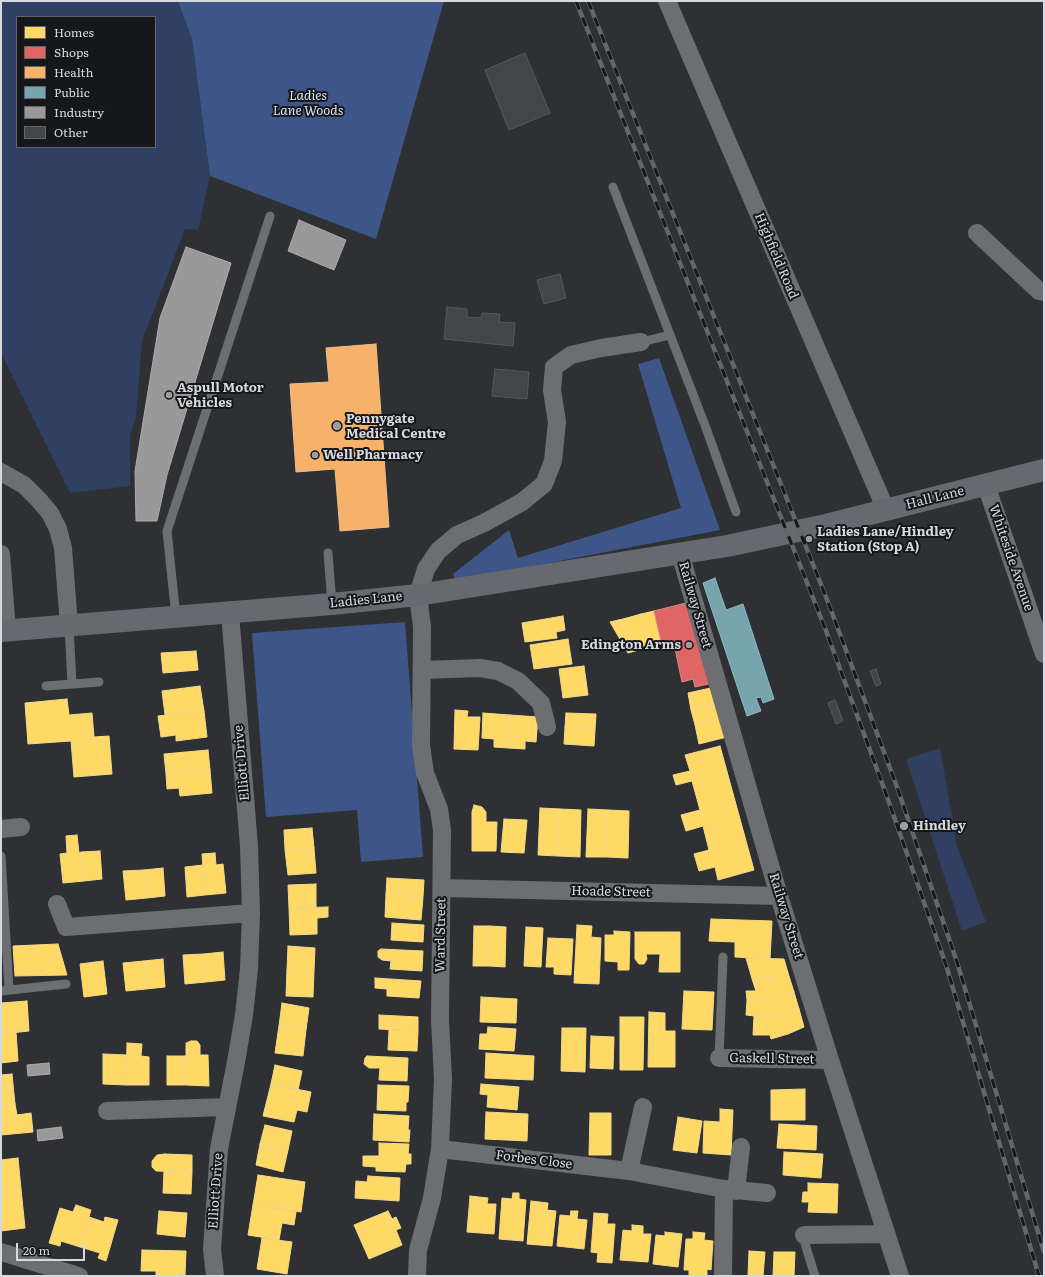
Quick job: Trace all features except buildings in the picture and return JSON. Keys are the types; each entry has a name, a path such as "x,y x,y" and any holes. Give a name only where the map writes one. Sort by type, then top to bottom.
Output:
{"street":[{"name":"Highfield Road","path":"668,1 886,510"},
{"path":"976,233 1039,291 1044,292"},
{"path":"418,595 426,569 438,551 457,535 484,523 522,502 544,484 553,461 557,422 552,390 554,367 571,355 601,348 641,342"},
{"name":"Hall Lane","path":"727,546 826,525 1044,470"},
{"path":"1,472 24,485 50,513 58,529 63,548 69,625"},
{"name":"Whiteside Avenue","path":"986,485 1044,654"},
{"name":"Ladies Lane","path":"4,631 176,618 418,595 727,546"},
{"name":"Railway Street","path":"680,553 779,896 900,1276"},
{"path":"1,554 4,631"},
{"name":"Ward Street","path":"417,1276 418,1250 432,1198 440,1149 443,1079 440,1020 442,830 439,809 425,773 421,746 422,627 418,595"},
{"name":"Elliott Drive","path":"215,1276 212,1249 218,1156 244,1015 249,969 251,913 249,846 230,613"},
{"path":"422,670 480,668 498,671 518,681 541,703 547,727"},
{"path":"1,829 21,827"},
{"name":"Hoade Street","path":"442,888 779,896"},
{"path":"57,904 66,927 251,913"},
{"name":"Gaskell Street","path":"719,1058 830,1060"},
{"path":"107,1111 227,1106"},
{"path":"629,1171 643,1107"},
{"path":"723,1276 730,1190 741,1147"},
{"name":"Forbes Close","path":"440,1149 629,1171 730,1190 766,1193"},
{"path":"804,1235 886,1234"},
{"path":"1,1252 79,1276"}],"lane":[{"path":"614,187 736,512"},
{"path":"176,618 167,531 270,216"},
{"path":"641,342 670,335"},
{"path":"328,553 332,604"},
{"path":"69,625 72,684"},
{"path":"46,686 98,682"},
{"path":"1,856 5,990 66,984"},
{"name":"Gaskell Street","path":"719,1058 723,957"},
{"path":"804,1235 815,1276"}],"shaded area":[{"path":"1,1 178,1 192,39 210,176 198,230 185,229 142,341 136,417 130,435 130,486 70,493 1,353"},
{"path":"940,748 957,846 986,922 962,931 906,759"}],"green space":[{"name":"Ladies Lane Woods","path":"178,1 444,1 376,239 210,176 192,39"},
{"path":"659,358 720,530 456,581 453,574 509,530 518,558 681,508 638,364"},
{"path":"405,622 423,857 361,862 357,810 266,817 252,633"}],"railway":[{"path":"576,1 825,628 885,791 946,965 1039,1276"},
{"path":"588,1 828,602 897,787 957,962 1044,1252"}],"place":[{"name":"Aspull Motor Vehicles","path":"169,395"},
{"name":"Pennygate Medical Centre","path":"337,426"},
{"name":"Well Pharmacy","path":"315,455"},
{"name":"Ladies Lane/Hindley Station (Stop A)","path":"809,539"},
{"name":"Edington Arms","path":"689,645"},
{"name":"Hindley","path":"904,826"}]}
